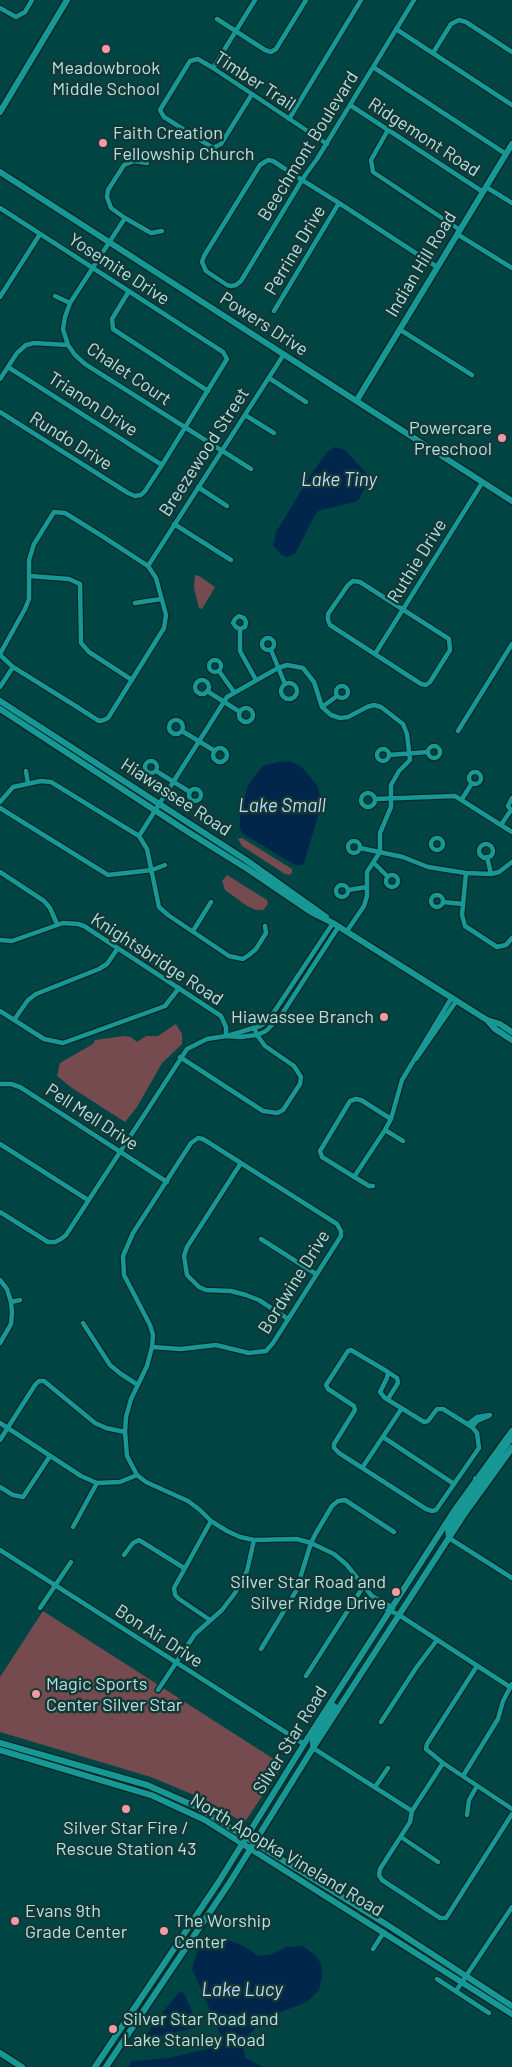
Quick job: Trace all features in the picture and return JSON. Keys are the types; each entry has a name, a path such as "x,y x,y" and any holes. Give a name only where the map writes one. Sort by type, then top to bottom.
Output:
{"street":[{"path":"0,8 16,17 21,15 32,0"},
{"path":"0,112 68,0"},
{"path":"213,68 255,0"},
{"path":"217,19 271,52 276,49 306,0"},
{"path":"289,119 361,0"},
{"name":"Beechmont Boulevard","path":"302,180 273,161 263,161 204,256 203,268 231,286 241,281 414,0"},
{"path":"433,53 451,24 458,20 464,21 512,52"},
{"path":"396,29 512,105"},
{"name":"Timber Trail","path":"252,94 221,144 213,148 164,117 160,110 190,61 198,59 213,68 252,94 289,119 327,144"},
{"path":"373,67 506,154"},
{"name":"Ridgemont Road","path":"350,105 485,189 512,203"},
{"path":"388,130 371,160 373,172 512,268"},
{"name":"Indian Hill Road","path":"357,400 512,144"},
{"path":"147,163 134,160 128,162 121,169 108,190 108,203 125,218 151,233 162,231"},
{"name":"Powers Drive","path":"0,172 512,501"},
{"path":"302,180 437,267"},
{"name":"Perrine Drive","path":"274,311 339,203"},
{"name":"Yosemite Drive","path":"0,208 223,352 226,363 208,391"},
{"name":"Chalet Court","path":"125,218 70,303 63,329 68,345 75,356 85,364 251,469"},
{"path":"0,298 40,234"},
{"path":"128,291 112,319 113,329 208,391 162,465"},
{"path":"55,296 70,303"},
{"path":"399,329 472,376"},
{"path":"0,379 17,353 26,345 34,343 68,345"},
{"name":"Breezewood Street","path":"148,566 284,354"},
{"name":"Trianon Drive","path":"8,367 162,465"},
{"path":"269,378 306,402"},
{"name":"Rundo Drive","path":"0,412 135,496 141,495 145,491 162,465"},
{"path":"245,414 274,433"},
{"name":"Ruthie Drive","path":"375,654 482,483"},
{"path":"198,487 227,506"},
{"path":"54,512 60,512 148,566 156,578 166,615 164,628 108,718 100,721 13,667 0,654 26,609 29,599 30,576 29,560 34,544 54,512"},
{"path":"174,524 231,560"},
{"path":"30,576 69,579 80,584 81,643 89,652 132,680"},
{"path":"353,581 360,582 403,609 448,639 451,644 450,650 430,682 426,685 421,684 330,625 328,618 328,614 348,584 353,581"},
{"path":"135,603 161,599"},
{"path":"322,615 328,618"},
{"path":"240,629 240,651 256,680"},
{"path":"458,731 512,644"},
{"path":"271,650 285,684"},
{"path":"139,836 224,701 234,692 278,668 287,665 306,670 314,682 322,707 331,715 340,718 348,717 374,705 381,707 403,724 407,734 410,760 391,785 391,807 381,828 380,852 367,872 367,896 364,906 347,931"},
{"path":"0,687 13,667"},
{"path":"218,671 234,692"},
{"path":"207,691 240,712"},
{"path":"322,707 337,696"},
{"name":"Hiawassee Road","path":"0,701 157,808"},
{"name":"Hiawassee Road","path":"0,709 157,808 246,860 336,924 455,998 512,1040"},
{"path":"182,731 215,751"},
{"path":"389,754 428,752"},
{"path":"26,771 28,784"},
{"path":"156,771 190,792"},
{"path":"0,802 13,787 50,782 58,785 139,836 147,849 159,907 230,956 243,959 249,956 266,933 265,926"},
{"path":"462,799 472,783"},
{"path":"375,800 449,796 462,799 512,832"},
{"path":"501,824 511,810 508,803 512,798"},
{"path":"0,808 108,875 152,870 165,866"},
{"path":"360,848 403,857 428,867 466,873 491,874 499,872 512,862"},
{"path":"488,857 491,874"},
{"path":"374,863 388,877"},
{"path":"0,872 44,901 58,924"},
{"path":"466,873 463,922 468,930 496,947 506,946 512,938"},
{"path":"348,890 367,886"},
{"path":"193,931 212,902"},
{"path":"443,902 463,904"},
{"name":"Knightsbridge Road","path":"0,940 12,941 58,924 69,923 84,926 221,1016 226,1027 226,1036"},
{"path":"0,1212 48,1242 55,1242 66,1235 180,1057 196,1043 226,1036 268,1021 336,924"},
{"path":"226,1036 240,1038 256,1035 266,1031 280,1017 336,924"},
{"path":"14,1020 28,1000 36,994 99,969 107,964 118,948"},
{"path":"0,1011 44,1038 63,1043 165,1006 179,988"},
{"path":"354,1177 391,1119 402,1080 420,1055 455,998"},
{"name":"Hiawassee Road","path":"487,1020 500,1024 512,1032"},
{"path":"180,1057 263,1111 277,1113 283,1110 300,1084 301,1077 294,1066 265,1046 256,1035 254,1027"},
{"name":"Pell Mell Drive","path":"0,1084 11,1084 20,1087 167,1182"},
{"path":"373,1186 369,1186 322,1157 320,1151 350,1101 361,1100 391,1119"},
{"path":"385,1130 403,1141"},
{"name":"Bordwine Drive","path":"152,1347 181,1350 216,1345 249,1353 266,1351 341,1236 342,1231 337,1224 203,1139 198,1138 191,1143 167,1182"},
{"path":"0,1144 88,1200"},
{"path":"241,1163 187,1247 184,1256 187,1275 199,1288 231,1291 246,1295 260,1300 288,1318"},
{"path":"167,1182 133,1233 123,1256 124,1275 150,1325 152,1335 152,1347 147,1366 131,1400 125,1432 127,1456 136,1475 146,1482 188,1501 211,1521 240,1537 254,1540 287,1538 311,1543 334,1554 346,1564 369,1594 477,1666 511,1686 503,1701 498,1719 463,1776"},
{"path":"261,1239 316,1274"},
{"path":"0,1280 11,1302 11,1324 0,1343"},
{"path":"11,1302 20,1300"},
{"path":"82,1323 110,1365 138,1385"},
{"path":"388,1372 380,1392 388,1399 424,1422 440,1408 470,1426 477,1433 478,1448 436,1510 426,1509 334,1448 334,1444 355,1410 351,1404 328,1390 327,1383 348,1351 351,1350 388,1372 397,1378 398,1383 388,1399"},
{"path":"0,1440 39,1381 44,1381 95,1423 106,1428 125,1432"},
{"path":"362,1468 402,1408"},
{"path":"0,1423 96,1484 120,1482 136,1475"},
{"name":"Silver Star Road","path":"95,2067 246,1838 304,1744 476,1478 512,1431"},
{"path":"383,1437 454,1484"},
{"path":"479,1494 482,1480 512,1437"},
{"name":"Silver Star Road","path":"106,2067 182,1956 251,1850 313,1748 449,1538 512,1448"},
{"path":"0,1487 13,1495 23,1497 50,1456"},
{"path":"476,1478 475,1489 448,1528 449,1538 512,1578"},
{"path":"73,1527 96,1484"},
{"path":"261,1649 296,1591 311,1543 323,1520 338,1501 345,1500 394,1532"},
{"path":"210,1620 175,1595 174,1588 211,1521"},
{"path":"124,1555 133,1543 139,1540 184,1568"},
{"path":"158,1690 195,1634 222,1610 248,1571 254,1540"},
{"name":"Bon Air Drive","path":"0,1550 304,1744"},
{"path":"40,1608 71,1562"},
{"path":"306,1676 364,1587"},
{"path":"381,1722 416,1668 437,1640"},
{"path":"477,1666 427,1744 426,1750 512,1808"},
{"path":"343,1684 340,1696 313,1741 313,1748 412,1811"},
{"name":"North Apopka Vineland Road","path":"0,1743 18,1752 151,1795 205,1820 512,2014"},
{"name":"North Apopka Vineland Road","path":"0,1750 18,1752 117,1776 161,1790 197,1807 512,2006"},
{"path":"443,1763 412,1811 410,1822 380,1868 379,1875 382,1880 440,1918 446,1918 512,1814"},
{"path":"375,1788 388,1768"},
{"path":"467,1815 469,1800 477,1786"},
{"path":"401,1837 438,1862"},
{"path":"456,1991 512,1907"},
{"path":"373,1949 384,1932"},
{"path":"437,1979 489,2013"},
{"path":"0,2053 22,2067"}],"shaded area":[{"path":"195,575 215,587 202,609 199,608 194,588"},
{"path":"242,838 292,869 292,873 289,875 285,874 242,846 238,839"},
{"path":"227,875 267,900 268,904 263,910 256,910 247,906 225,890 222,881"},
{"path":"176,1024 182,1034 182,1044 162,1063 137,1107 125,1122 72,1088 57,1076 60,1063 93,1044 95,1040 124,1036 131,1037 137,1042 146,1036 158,1036"},
{"path":"43,1611 283,1765 244,1823 206,1800 151,1777 0,1732 0,1677"}],"water":[{"name":"Lake Tiny","path":"335,447 345,450 366,473 368,481 365,488 359,499 355,502 318,511 295,554 287,557 282,555 273,546 276,532 314,470 327,452"},
{"name":"Lake Small","path":"290,761 303,768 317,785 322,803 303,866 293,864 242,833 240,827 240,812 248,786 254,777 263,766"},
{"name":"Lake Lucy","path":"222,1938 242,1945 258,1956 272,1954 287,1947 303,1946 315,1955 321,1964 322,1976 319,1990 307,2002 273,2015 256,2027 247,2037 243,2049 246,2058 263,2067 128,2067 132,2061 169,2058 223,2045 217,2025 192,1969 197,1952 208,1943"},
{"path":"180,1991 184,1993 197,2023 195,2028 149,2038 146,2036 153,2024"}],"place":[{"name":"Meadowbrook Middle School","path":"106,49"},
{"name":"Faith Creation Fellowship Church","path":"103,143"},
{"name":"Powercare Preschool","path":"502,438"},
{"name":"Hiawassee Branch","path":"384,1017"},
{"name":"Silver Star Road and Silver Ridge Drive","path":"396,1592"},
{"name":"Magic Sports Center Silver Star","path":"36,1694"},
{"name":"Silver Star Fire / Rescue Station 43","path":"126,1809"},
{"name":"Evans 9th Grade Center","path":"15,1921"},
{"name":"The Worship Center","path":"164,1931"},
{"name":"Silver Star Road and Lake Stanley Road","path":"113,2029"}]}
